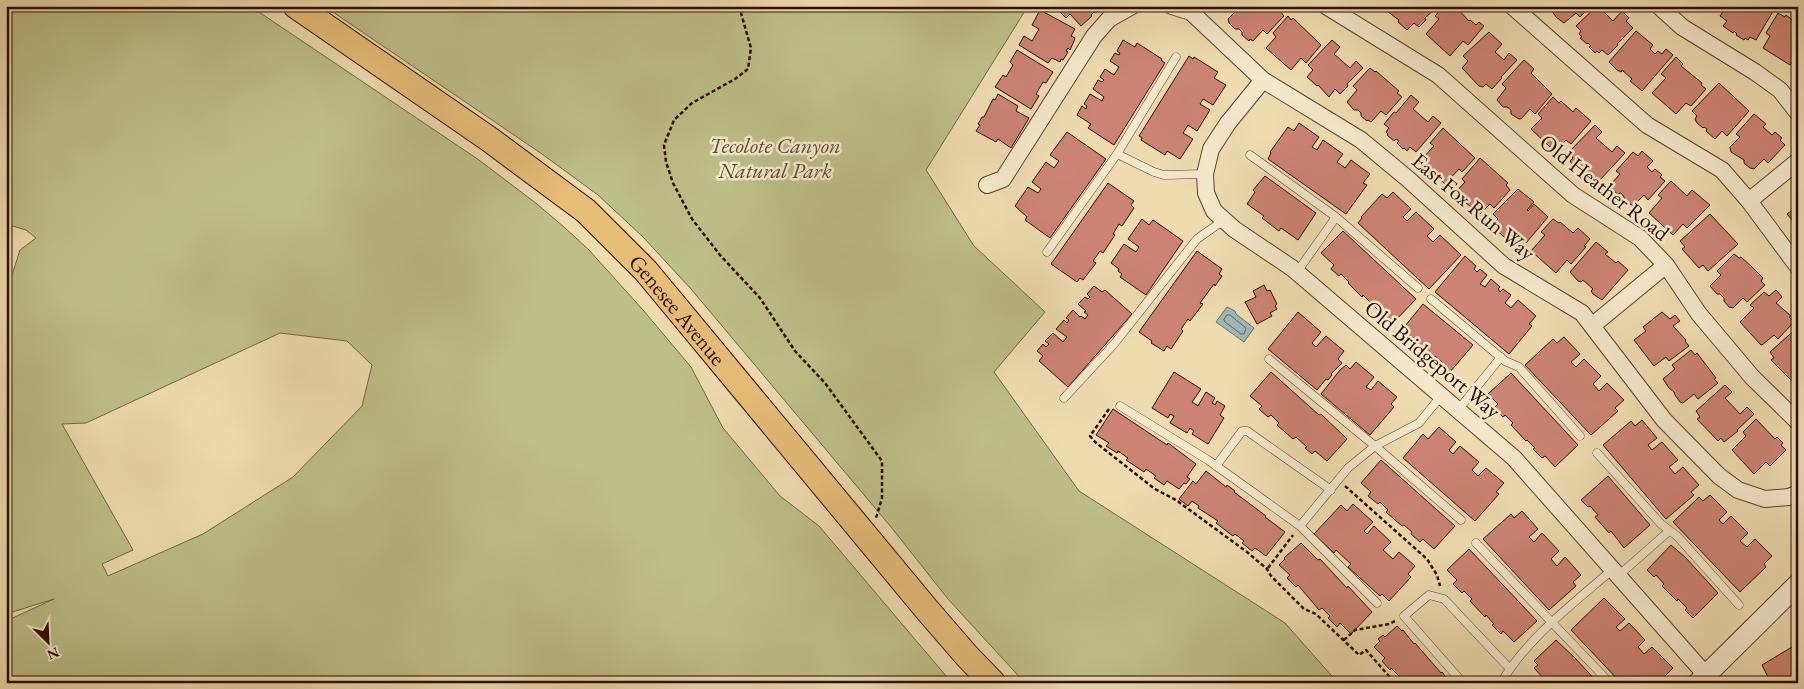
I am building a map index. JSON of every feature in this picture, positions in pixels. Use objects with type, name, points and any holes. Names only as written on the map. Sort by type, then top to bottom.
[{"type":"main road","name":"Genesee Avenue","points":[[296,6],[489,139],[586,210],[646,271],[866,537],[947,633],[993,683]]},
{"type":"street","points":[[987,185],[1004,179],[1094,36],[1110,19],[1132,6]]},
{"type":"street","name":"East Fox Run Way","points":[[1172,6],[1193,9],[1263,80],[1361,140],[1408,179],[1504,266],[1582,313],[1664,420],[1719,476],[1738,490],[1765,499],[1789,497],[1798,493]]},
{"type":"street","name":"Old Heather Road","points":[[1326,6],[1438,75],[1573,195],[1640,238],[1666,265],[1705,321],[1752,377],[1798,422]]},
{"type":"street","points":[[1512,6],[1647,125],[1722,170],[1798,267]]},
{"type":"street","points":[[1659,6],[1682,27],[1755,72],[1780,90],[1798,113]]},
{"type":"street","name":"Old Bridgeport Way","points":[[1263,80],[1211,149],[1205,174],[1206,193],[1214,211],[1234,229],[1297,272],[1514,458],[1615,572],[1701,678]]},
{"type":"street","points":[[1748,201],[1798,161]]},
{"type":"street","points":[[1593,325],[1666,265]]},
{"type":"street","points":[[1701,678],[1798,584]]},
{"type":"lane","points":[[1047,252],[1117,154],[1176,57]]},
{"type":"lane","points":[[1117,154],[1164,175],[1205,174]]},
{"type":"lane","points":[[1250,155],[1336,217],[1418,288]]},
{"type":"lane","points":[[1297,272],[1336,217]]},
{"type":"lane","points":[[1064,398],[1114,344],[1197,239],[1224,220]]},
{"type":"lane","points":[[1431,300],[1505,361],[1519,367],[1580,436]]},
{"type":"lane","points":[[1457,410],[1500,357]]},
{"type":"lane","points":[[1269,359],[1461,520]]},
{"type":"lane","points":[[1300,526],[1348,468],[1375,446],[1419,423],[1441,396]]},
{"type":"lane","points":[[1120,406],[1216,466],[1300,526],[1377,603]]},
{"type":"lane","points":[[1216,466],[1242,431],[1248,431],[1331,490]]},
{"type":"lane","points":[[1597,454],[1661,524],[1677,536],[1739,605]]},
{"type":"lane","points":[[1502,683],[1510,668],[1552,622],[1670,531]]},
{"type":"lane","points":[[1476,542],[1610,683]]},
{"type":"lane","points":[[1462,683],[1404,616],[1429,595],[1444,599],[1510,668]]},
{"type":"path","points":[[739,6],[751,48],[748,69],[735,79],[692,103],[674,120],[664,145],[666,162],[673,183],[692,219],[720,255],[760,298],[796,351],[825,383],[882,461],[882,498],[872,530],[866,537]]},
{"type":"path","points":[[1120,406],[1110,408],[1090,436],[1094,442],[1155,489],[1176,500],[1268,569],[1271,576],[1304,609],[1316,614],[1359,655],[1366,650],[1395,683]]},
{"type":"path","points":[[1339,480],[1427,560],[1437,575],[1444,599]]},
{"type":"path","points":[[1268,569],[1300,526]]},
{"type":"path","points":[[1344,640],[1355,630],[1389,624],[1404,616]]},
{"type":"green space","points":[[6,6],[250,6],[479,160],[537,204],[589,250],[691,367],[723,428],[780,496],[819,526],[952,683],[6,683],[6,621],[54,599],[6,614],[6,294],[20,250],[36,238],[26,230],[6,224]],"holes":[[[280,333],[347,341],[372,365],[362,406],[293,477],[203,534],[108,576],[102,564],[133,550],[62,424],[86,423]]]},
{"type":"green space","name":"Tecolote Canyon Natural Park","points":[[324,6],[1028,6],[926,170],[974,246],[1045,312],[994,372],[1079,491],[1285,623],[1338,683],[1025,683],[948,599],[891,527],[691,289],[643,237],[598,195],[542,154]]},
{"type":"water","points":[[1227,307],[1235,311],[1236,314],[1254,328],[1244,342],[1216,322]]},
{"type":"building","points":[[1054,6],[1103,6],[1096,13],[1094,12],[1081,26],[1070,14],[1066,18]]},
{"type":"building","points":[[1235,6],[1276,6],[1284,16],[1267,34],[1263,30],[1253,41],[1250,39],[1249,41],[1242,35],[1239,29],[1235,29],[1229,23],[1228,19],[1238,9]]},
{"type":"building","points":[[1390,6],[1438,6],[1425,18],[1426,20],[1419,27],[1414,23],[1407,30],[1398,22],[1399,20],[1386,10]]},
{"type":"building","points":[[1444,6],[1453,8],[1455,6],[1469,21],[1476,25],[1479,22],[1484,26],[1468,45],[1463,41],[1450,56],[1426,34],[1439,19],[1435,16]]},
{"type":"building","points":[[1544,6],[1590,6],[1580,17],[1576,13],[1564,23]]},
{"type":"building","points":[[1597,6],[1610,6],[1604,12],[1613,21],[1622,11],[1629,18],[1626,21],[1633,28],[1608,55],[1602,50],[1599,53],[1597,51],[1595,53],[1588,43],[1580,38],[1582,37],[1579,34],[1581,31],[1576,26]]},
{"type":"building","points":[[1727,6],[1757,6],[1763,10],[1765,6],[1775,8],[1756,40],[1750,37],[1748,40],[1745,38],[1744,40],[1736,35],[1734,31],[1733,33],[1723,26],[1727,21],[1720,16]]},
{"type":"building","points":[[1040,10],[1075,29],[1071,36],[1075,38],[1070,50],[1068,48],[1066,51],[1068,52],[1060,62],[1052,58],[1048,63],[1019,45],[1024,36],[1032,41],[1039,29],[1032,25]]},
{"type":"building","points":[[1778,13],[1785,17],[1786,15],[1798,24],[1798,53],[1790,65],[1763,48],[1770,36],[1766,33]]},
{"type":"building","points":[[1288,16],[1291,20],[1293,18],[1321,45],[1306,63],[1301,58],[1291,70],[1266,48],[1276,37],[1273,33]]},
{"type":"building","points":[[1636,31],[1653,45],[1650,49],[1655,54],[1658,51],[1662,54],[1666,49],[1673,55],[1642,91],[1630,81],[1632,79],[1622,70],[1621,72],[1617,70],[1609,62]]},
{"type":"building","points":[[1489,32],[1502,44],[1495,52],[1504,60],[1509,53],[1517,60],[1492,89],[1486,84],[1483,87],[1479,86],[1462,68],[1468,61],[1463,56]]},
{"type":"building","points":[[1123,40],[1135,47],[1137,43],[1162,59],[1165,63],[1114,145],[1088,128],[1091,124],[1077,115],[1082,106],[1086,109],[1087,106],[1084,104],[1090,94],[1102,101],[1104,97],[1093,89],[1098,80],[1102,82],[1104,80],[1100,77],[1105,69],[1114,75],[1119,67],[1110,61],[1115,53],[1119,55],[1120,53],[1117,51]]},
{"type":"building","points":[[1332,40],[1340,47],[1334,54],[1350,68],[1356,61],[1363,68],[1340,94],[1335,89],[1329,97],[1307,77],[1313,70],[1308,65]]},
{"type":"building","points":[[1017,50],[1053,72],[1046,83],[1043,82],[1036,94],[1039,96],[1031,109],[995,87],[1003,75],[1006,77],[1013,65],[1010,62]]},
{"type":"building","points":[[1189,56],[1193,59],[1194,57],[1218,72],[1214,78],[1226,85],[1213,105],[1203,99],[1200,104],[1210,110],[1197,131],[1188,125],[1183,133],[1193,139],[1180,159],[1167,151],[1165,155],[1141,140],[1142,138],[1139,136]]},
{"type":"building","points":[[1676,57],[1683,64],[1681,66],[1702,83],[1701,85],[1706,89],[1691,106],[1686,103],[1676,114],[1652,93],[1666,78],[1661,74]]},
{"type":"building","points":[[1524,60],[1534,69],[1531,73],[1552,94],[1535,114],[1530,109],[1519,119],[1511,114],[1511,110],[1503,107],[1497,100],[1506,88],[1502,84]]},
{"type":"building","points":[[1370,68],[1399,91],[1397,93],[1402,97],[1386,115],[1381,111],[1371,122],[1361,116],[1358,110],[1354,110],[1347,102],[1357,90],[1353,86]]},
{"type":"building","points":[[1719,83],[1749,111],[1727,136],[1722,131],[1715,139],[1706,131],[1707,129],[1697,123],[1695,119],[1697,116],[1692,111]]},
{"type":"building","points":[[998,94],[1018,106],[1016,111],[1029,118],[1011,148],[998,139],[996,142],[976,131],[982,117],[984,117],[993,99],[995,100]]},
{"type":"building","points":[[1411,95],[1419,102],[1413,109],[1428,122],[1433,116],[1441,123],[1416,152],[1410,147],[1407,151],[1403,149],[1397,143],[1399,141],[1396,139],[1394,141],[1387,135],[1386,132],[1389,128],[1384,124]]},
{"type":"building","points":[[1553,97],[1559,103],[1561,101],[1573,112],[1576,108],[1591,121],[1571,144],[1566,140],[1556,151],[1531,129],[1542,118],[1538,114]]},
{"type":"building","points":[[1754,114],[1766,124],[1763,127],[1772,135],[1775,132],[1782,138],[1780,140],[1785,145],[1768,163],[1764,159],[1754,169],[1750,168],[1744,163],[1744,160],[1731,152],[1730,147],[1740,137],[1736,134]]},
{"type":"building","points":[[1299,123],[1319,137],[1312,147],[1317,150],[1323,140],[1343,154],[1337,162],[1345,168],[1351,160],[1370,174],[1363,183],[1367,185],[1346,214],[1268,159],[1270,152],[1288,127],[1294,131]]},
{"type":"building","points":[[1595,125],[1602,132],[1596,138],[1612,152],[1617,146],[1625,153],[1599,181],[1595,177],[1591,180],[1588,179],[1581,172],[1583,171],[1572,164],[1570,161],[1573,158],[1568,153]]},
{"type":"building","points":[[1443,128],[1475,158],[1462,172],[1459,169],[1445,184],[1420,161],[1434,146],[1430,143]]},
{"type":"building","points":[[1067,132],[1106,159],[1050,238],[1025,220],[1027,217],[1015,206],[1028,187],[1038,193],[1041,189],[1032,182],[1046,162],[1054,168],[1059,161],[1050,155]]},
{"type":"building","points":[[1642,151],[1653,161],[1647,167],[1652,172],[1655,169],[1662,175],[1660,177],[1665,181],[1648,200],[1644,195],[1633,206],[1625,200],[1621,193],[1617,194],[1611,184],[1620,174],[1616,171],[1633,152],[1638,156]]},
{"type":"building","points":[[1480,158],[1508,183],[1506,185],[1510,190],[1494,208],[1490,204],[1479,215],[1465,202],[1463,203],[1455,193],[1465,182],[1462,179]]},
{"type":"building","points":[[1265,176],[1316,213],[1298,240],[1281,228],[1279,231],[1262,218],[1264,216],[1247,204],[1255,192],[1253,190]]},
{"type":"building","points":[[1671,181],[1687,196],[1692,190],[1710,205],[1687,228],[1683,224],[1673,235],[1649,213],[1662,198],[1658,195]]},
{"type":"building","points":[[1108,183],[1134,201],[1131,205],[1134,208],[1122,226],[1119,224],[1113,234],[1115,235],[1103,253],[1100,251],[1093,261],[1096,263],[1083,280],[1080,278],[1077,282],[1051,264]]},
{"type":"building","points":[[1518,189],[1534,202],[1528,211],[1534,204],[1548,217],[1526,243],[1520,247],[1516,243],[1514,246],[1492,226],[1498,219],[1493,214]]},
{"type":"building","points":[[1393,192],[1411,209],[1403,217],[1407,221],[1416,212],[1434,229],[1427,236],[1433,242],[1440,235],[1461,255],[1429,289],[1358,223],[1361,217],[1382,194],[1387,198]]},
{"type":"building","points":[[1798,206],[1798,227],[1787,214]]},
{"type":"building","points":[[1710,214],[1738,244],[1708,271],[1703,265],[1699,268],[1682,249],[1685,247],[1680,241]]},
{"type":"building","points":[[1142,219],[1149,225],[1153,220],[1183,241],[1146,295],[1120,277],[1122,274],[1118,271],[1119,269],[1111,263],[1124,244],[1136,252],[1139,247],[1128,239]]},
{"type":"building","points":[[1553,219],[1560,222],[1573,233],[1578,228],[1590,239],[1584,246],[1586,247],[1571,264],[1567,260],[1556,273],[1531,251],[1545,235],[1541,232]]},
{"type":"building","points":[[1343,231],[1416,299],[1392,324],[1363,295],[1362,297],[1341,274],[1339,276],[1331,269],[1334,265],[1321,253]]},
{"type":"building","points":[[1596,242],[1608,252],[1605,254],[1616,263],[1618,261],[1628,270],[1602,300],[1593,294],[1591,291],[1593,289],[1583,280],[1581,282],[1578,281],[1570,272]]},
{"type":"building","points":[[1197,251],[1222,269],[1219,274],[1222,276],[1200,303],[1203,304],[1190,321],[1188,319],[1181,329],[1183,331],[1171,349],[1167,346],[1164,351],[1139,332]]},
{"type":"building","points":[[1734,254],[1739,258],[1741,257],[1763,278],[1761,281],[1765,285],[1747,302],[1743,298],[1733,308],[1729,307],[1724,298],[1717,294],[1710,286],[1721,275],[1717,271]]},
{"type":"building","points":[[1465,256],[1476,266],[1474,269],[1477,272],[1480,269],[1487,275],[1480,284],[1485,287],[1491,279],[1500,287],[1498,289],[1500,292],[1503,289],[1511,295],[1505,303],[1511,308],[1518,300],[1536,316],[1529,324],[1532,326],[1509,354],[1435,292]]},
{"type":"building","points":[[1264,285],[1267,291],[1270,290],[1277,304],[1275,306],[1277,309],[1270,313],[1272,316],[1257,324],[1245,302],[1256,297],[1253,291]]},
{"type":"building","points":[[1094,286],[1102,292],[1105,290],[1132,314],[1068,387],[1039,361],[1043,356],[1037,351],[1043,344],[1046,347],[1049,344],[1045,341],[1053,333],[1063,342],[1067,337],[1056,329],[1064,320],[1067,323],[1069,320],[1066,318],[1073,310],[1085,319],[1088,315],[1078,304],[1085,297],[1088,299],[1090,297],[1087,294]]},
{"type":"building","points":[[1776,290],[1782,297],[1776,303],[1791,316],[1789,317],[1794,322],[1778,339],[1774,335],[1761,345],[1740,322],[1754,308],[1750,305],[1764,292],[1769,296]]},
{"type":"building","points":[[1423,304],[1473,345],[1450,372],[1442,366],[1444,364],[1435,356],[1433,359],[1416,344],[1418,342],[1410,335],[1408,337],[1401,331]]},
{"type":"building","points":[[1298,312],[1321,332],[1312,343],[1316,347],[1326,336],[1344,351],[1338,359],[1342,363],[1317,390],[1268,349]]},
{"type":"building","points":[[1662,312],[1670,319],[1675,315],[1680,321],[1673,326],[1689,346],[1669,361],[1666,357],[1654,366],[1634,340],[1646,331],[1643,327]]},
{"type":"building","points":[[1798,327],[1798,381],[1795,379],[1792,381],[1771,360],[1774,358],[1770,352]]},
{"type":"building","points":[[1564,337],[1580,354],[1571,362],[1576,367],[1584,359],[1601,376],[1593,384],[1599,391],[1607,383],[1624,400],[1615,408],[1618,411],[1591,435],[1525,365],[1553,339],[1557,343]]},
{"type":"building","points":[[1691,350],[1695,355],[1697,353],[1718,383],[1698,399],[1694,394],[1683,403],[1680,402],[1663,379],[1675,369],[1672,365]]},
{"type":"building","points":[[1356,362],[1374,377],[1366,387],[1371,390],[1378,381],[1397,397],[1391,404],[1394,407],[1370,435],[1321,394],[1340,370],[1346,365],[1350,369]]},
{"type":"building","points":[[1174,372],[1201,389],[1192,402],[1198,406],[1206,392],[1215,398],[1212,403],[1215,405],[1217,401],[1225,406],[1220,415],[1224,418],[1208,444],[1192,434],[1194,431],[1190,428],[1187,433],[1170,423],[1174,416],[1170,414],[1168,418],[1152,408]]},
{"type":"building","points":[[1271,372],[1319,415],[1321,414],[1347,439],[1327,461],[1315,451],[1312,454],[1296,437],[1293,439],[1277,425],[1279,423],[1271,415],[1268,417],[1259,409],[1262,406],[1250,396]]},
{"type":"building","points":[[1511,373],[1578,445],[1555,467],[1545,456],[1542,458],[1533,449],[1535,448],[1511,425],[1513,423],[1505,415],[1503,417],[1494,408],[1498,404],[1488,394]]},
{"type":"building","points":[[1725,385],[1732,392],[1725,398],[1740,414],[1747,407],[1754,414],[1738,431],[1724,442],[1721,438],[1718,441],[1697,419],[1700,417],[1696,411]]},
{"type":"building","points":[[1113,409],[1167,445],[1168,443],[1196,464],[1187,477],[1190,479],[1186,484],[1184,483],[1179,489],[1167,481],[1164,485],[1146,469],[1144,472],[1126,460],[1128,458],[1118,451],[1117,453],[1106,446],[1109,443],[1096,435]]},
{"type":"building","points":[[1756,419],[1775,439],[1777,437],[1783,443],[1781,445],[1786,450],[1770,466],[1766,462],[1754,474],[1732,450],[1746,436],[1743,432]]},
{"type":"building","points":[[1642,420],[1657,438],[1648,445],[1652,450],[1662,442],[1678,460],[1669,467],[1675,474],[1683,467],[1699,485],[1691,492],[1694,495],[1666,519],[1603,445],[1631,421],[1635,426]]},
{"type":"building","points":[[1439,427],[1456,442],[1449,450],[1453,454],[1460,446],[1479,462],[1472,470],[1478,476],[1486,468],[1504,483],[1496,492],[1499,494],[1475,521],[1403,458],[1423,434],[1428,439]]},
{"type":"building","points":[[1381,460],[1455,526],[1434,549],[1423,539],[1420,542],[1411,534],[1412,532],[1386,512],[1388,510],[1380,502],[1378,504],[1368,496],[1371,492],[1361,483]]},
{"type":"building","points":[[1206,471],[1226,487],[1227,485],[1235,491],[1285,532],[1266,556],[1255,548],[1252,551],[1242,543],[1244,541],[1235,534],[1233,536],[1216,523],[1218,521],[1198,508],[1199,506],[1192,501],[1188,506],[1179,499],[1193,481],[1196,484]]},
{"type":"building","points":[[1608,476],[1650,525],[1624,548],[1611,531],[1609,533],[1595,517],[1598,515],[1590,506],[1588,507],[1581,500]]},
{"type":"building","points":[[1710,495],[1727,512],[1719,520],[1723,524],[1731,516],[1748,533],[1740,541],[1747,547],[1755,539],[1772,556],[1764,564],[1766,567],[1740,592],[1673,522],[1699,497],[1703,501]]},
{"type":"building","points":[[1353,504],[1373,522],[1364,531],[1367,534],[1374,526],[1391,542],[1383,550],[1393,559],[1399,552],[1415,566],[1408,574],[1411,577],[1389,601],[1382,594],[1380,596],[1348,567],[1351,564],[1336,550],[1334,553],[1314,534],[1341,505],[1347,511]]},
{"type":"building","points":[[1522,511],[1538,529],[1529,537],[1534,542],[1542,533],[1559,551],[1551,559],[1557,566],[1565,557],[1581,575],[1573,582],[1576,586],[1549,610],[1483,539],[1511,514],[1514,518]]},
{"type":"building","points":[[1301,543],[1318,560],[1320,559],[1347,588],[1348,586],[1372,612],[1351,634],[1340,623],[1337,627],[1322,608],[1319,610],[1298,585],[1296,587],[1287,578],[1290,575],[1279,565]]},
{"type":"building","points":[[1671,545],[1686,558],[1718,593],[1693,618],[1685,610],[1687,608],[1662,586],[1664,584],[1656,575],[1654,577],[1647,570]]},
{"type":"building","points":[[1469,549],[1537,621],[1514,642],[1503,631],[1501,634],[1486,615],[1485,617],[1470,601],[1472,599],[1453,584],[1457,580],[1447,570]]},
{"type":"building","points":[[1604,598],[1625,619],[1616,627],[1620,631],[1629,623],[1645,640],[1638,647],[1644,654],[1652,647],[1673,668],[1658,683],[1621,683],[1571,630]]},
{"type":"building","points":[[1397,626],[1403,630],[1450,683],[1402,683],[1398,678],[1400,677],[1382,661],[1385,658],[1374,647],[1380,641],[1378,639],[1383,635],[1385,637]]},
{"type":"building","points":[[1556,640],[1598,683],[1548,683],[1534,668],[1538,665],[1534,661]]},
{"type":"building","points":[[1797,644],[1798,675],[1786,683],[1771,683],[1762,665]]}]
